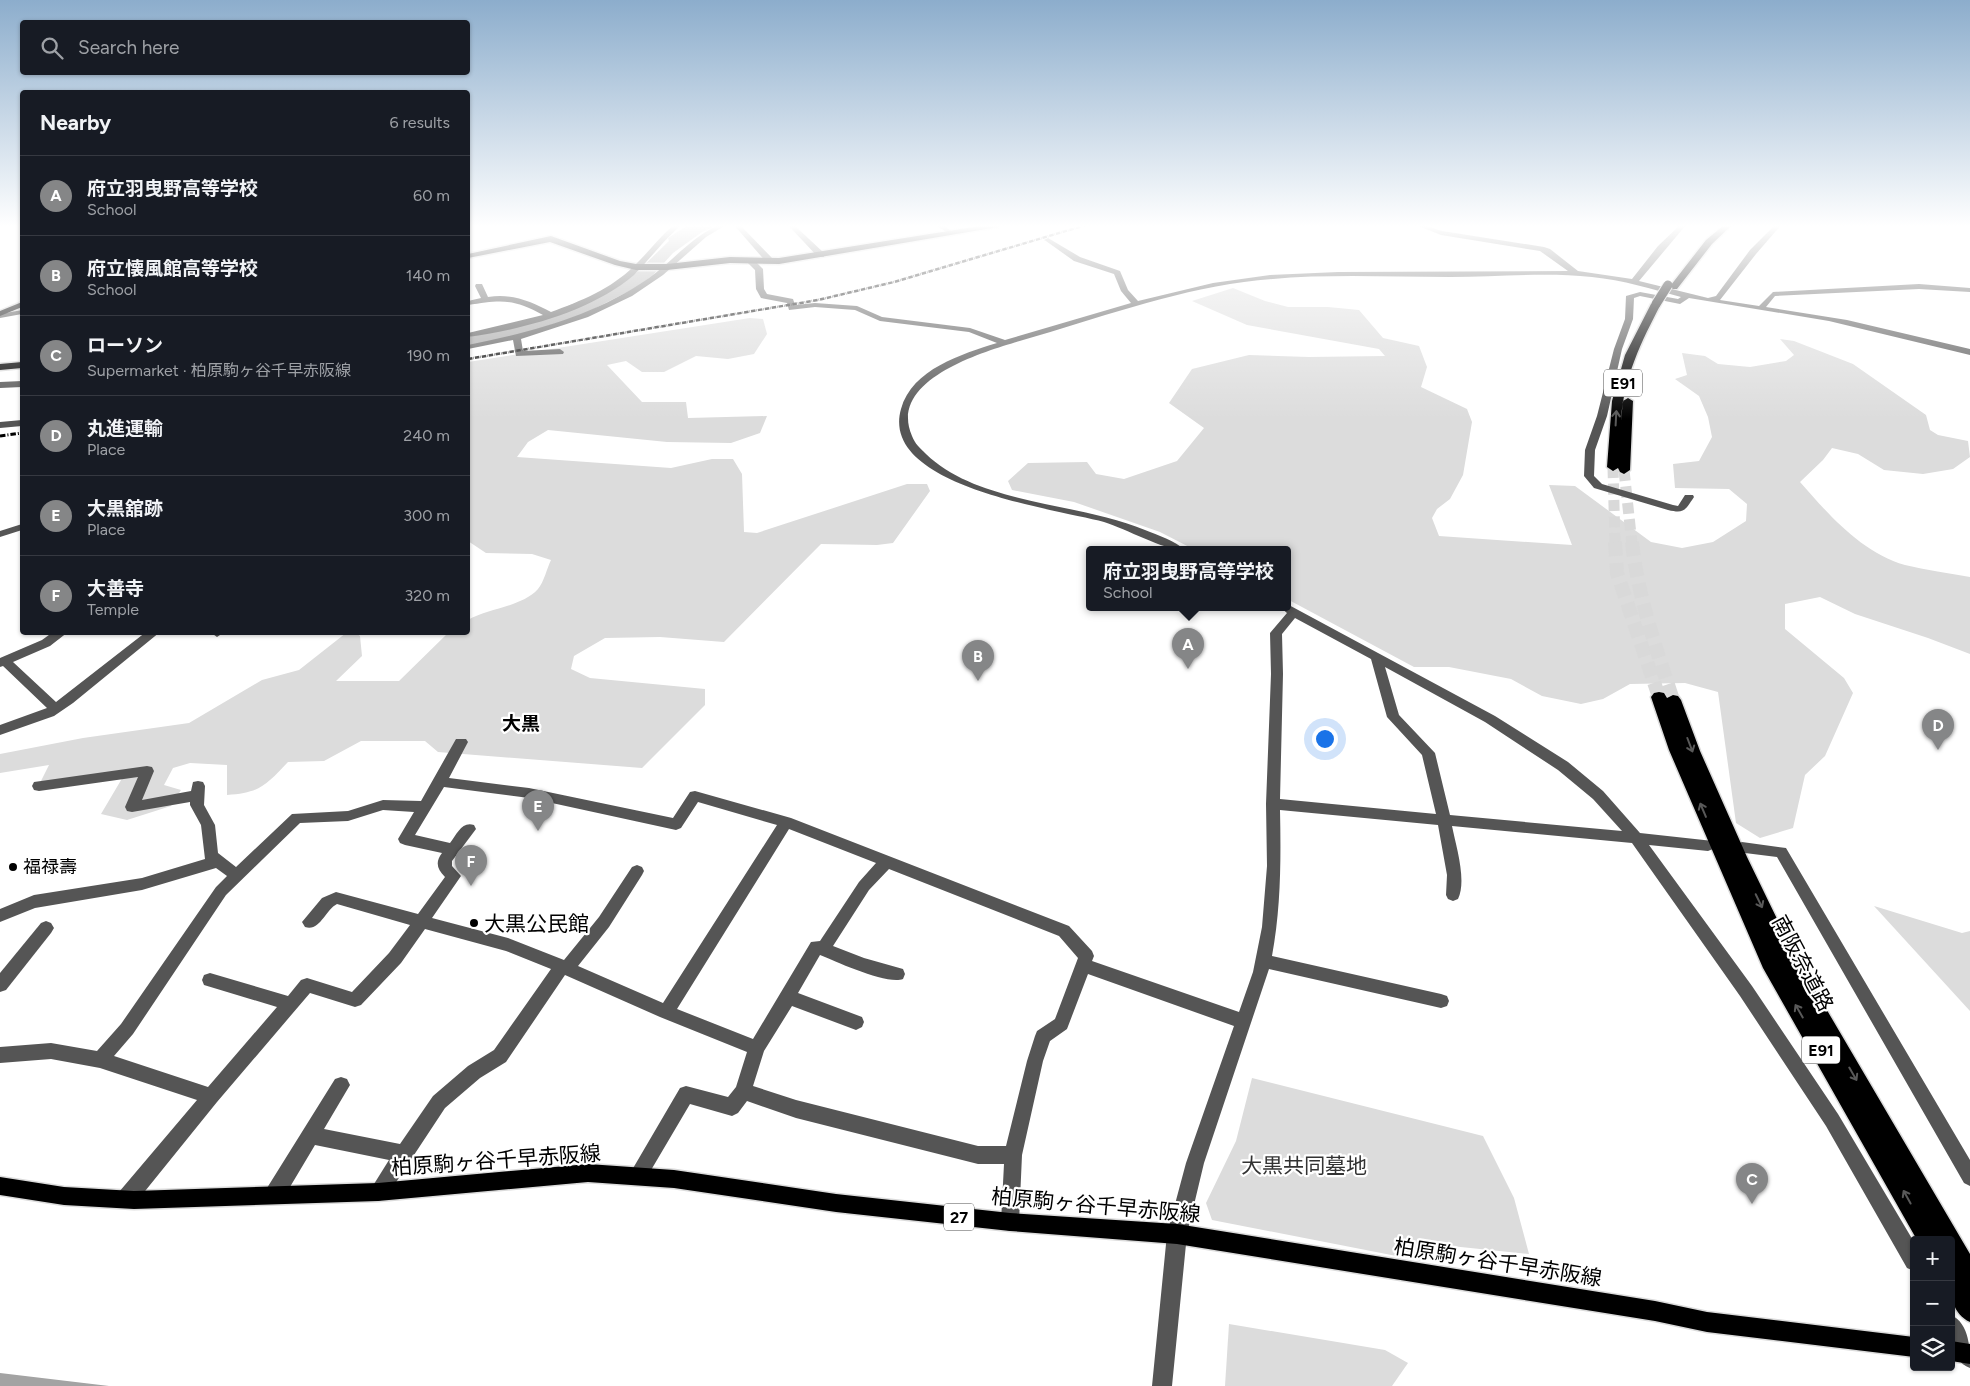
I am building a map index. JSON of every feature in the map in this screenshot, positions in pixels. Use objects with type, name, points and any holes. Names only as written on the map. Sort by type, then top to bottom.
[{"type":"highway","name":"E91","points":[[1619,468],[1628,401],[1639,357],[1659,305],[1669,290]]},
{"type":"highway","points":[[0,367],[20,366]]},
{"type":"highway","name":"南阪奈道路","points":[[1666,698],[1692,751],[1770,962],[1928,1236]]},
{"type":"highway","name":"南阪奈道路","points":[[1728,851],[1787,960],[1946,1236]]},
{"type":"highway","points":[[1955,1251],[1970,1277]]},
{"type":"highway","points":[[1953,1281],[1970,1310]]},
{"type":"main road","points":[[0,315],[20,305]]},
{"type":"main road","name":"柏原駒ヶ谷千早赤阪線","points":[[0,1186],[64,1196],[126,1199],[378,1192],[588,1173],[674,1179],[836,1203],[1010,1222],[1177,1234],[1646,1309],[1707,1322],[1910,1347]]},
{"type":"street","points":[[481,290],[486,299]]},
{"type":"street","points":[[470,335],[500,329],[550,315],[584,302],[607,290]]},
{"type":"street","points":[[470,347],[553,329],[612,304],[636,290]]},
{"type":"street","points":[[760,290],[764,296],[790,301],[792,308],[818,305],[857,308],[880,319],[970,330],[1006,343]]},
{"type":"street","points":[[1124,290],[1128,297],[1137,304]]},
{"type":"street","points":[[1173,546],[1160,539],[1110,520],[1000,495],[964,483],[946,474],[916,452],[908,441],[902,420],[907,400],[924,381],[933,373],[958,361],[1006,343],[1137,304],[1197,290]]},
{"type":"street","points":[[1666,290],[1709,300],[1844,322],[1970,352]]},
{"type":"street","points":[[1709,300],[1719,298],[1725,290]]},
{"type":"street","points":[[1762,308],[1773,294],[1846,290]]},
{"type":"street","points":[[1688,295],[1680,302],[1640,294],[1630,296],[1630,319],[1618,349],[1602,416],[1590,450],[1589,476],[1598,486],[1672,508],[1682,509],[1689,497]]},
{"type":"street","points":[[470,303],[486,299],[512,298],[526,301],[550,315]]},
{"type":"street","points":[[0,315],[20,312]]},
{"type":"street","points":[[517,338],[519,354],[560,352]]},
{"type":"street","points":[[0,386],[20,384]]},
{"type":"street","points":[[0,425],[20,423]]},
{"type":"street","points":[[0,534],[20,528]]},
{"type":"street","points":[[1291,610],[1490,719],[1563,766],[1598,795],[1636,838],[1746,991],[1832,1120],[1910,1254]]},
{"type":"street","points":[[1162,1386],[1177,1234],[1195,1163],[1245,1022],[1263,961],[1270,927],[1274,866],[1273,804],[1276,633],[1290,611]]},
{"type":"street","points":[[55,709],[2,662],[46,643],[58,635]]},
{"type":"street","points":[[0,730],[49,713],[77,694],[151,635]]},
{"type":"street","points":[[1376,657],[1393,717],[1428,753],[1444,820],[1454,875],[1453,895]]},
{"type":"street","points":[[453,849],[405,839],[440,782],[460,742]]},
{"type":"street","points":[[39,786],[147,771],[132,807],[198,790],[197,804],[208,824],[211,856],[215,862],[237,876]]},
{"type":"street","points":[[440,782],[479,785],[516,791],[676,824],[696,796],[786,822],[1064,931],[1086,956],[1061,1024],[1043,1036],[1024,1103],[1013,1155],[1010,1222]]},
{"type":"street","points":[[1273,804],[1636,838],[1728,851],[1781,852],[1970,1177]]},
{"type":"street","points":[[100,1060],[127,1029],[221,891],[296,818],[348,816],[382,805],[424,807]]},
{"type":"street","points":[[666,1012],[786,822]]},
{"type":"street","points":[[126,1199],[210,1096],[307,985],[355,1000],[395,958],[454,876],[445,868],[445,860],[469,829]]},
{"type":"street","points":[[0,916],[10,910],[53,896],[141,884],[215,862]]},
{"type":"street","points":[[823,949],[864,886],[886,862]]},
{"type":"street","points":[[378,1192],[439,1102],[474,1072],[500,1056],[564,967],[604,922],[637,871]]},
{"type":"street","points":[[310,922],[327,902],[336,898],[422,920],[508,945],[564,967],[666,1012],[757,1048]]},
{"type":"street","points":[[0,985],[46,928]]},
{"type":"street","points":[[638,1176],[686,1094],[732,1107],[743,1091],[757,1048],[817,947],[863,965],[896,974]]},
{"type":"street","points":[[1263,961],[1441,1001]]},
{"type":"street","points":[[1083,966],[1245,1022]]},
{"type":"street","points":[[210,980],[291,1004]]},
{"type":"street","points":[[788,997],[856,1022]]},
{"type":"street","points":[[0,1056],[51,1051],[100,1060],[210,1096]]},
{"type":"street","points":[[274,1195],[341,1084]]},
{"type":"street","points":[[743,1091],[796,1109],[978,1155],[1013,1155]]},
{"type":"street","points":[[311,1135],[404,1154]]},
{"type":"street","points":[[1951,1326],[1965,1354]]},
{"type":"green space","points":[[1228,290],[1237,290],[1265,301],[1288,307],[1328,307],[1359,310],[1383,338],[1419,346],[1427,367],[1421,387],[1467,409],[1472,422],[1463,475],[1450,499],[1437,509],[1432,518],[1439,536],[1572,545],[1549,485],[1575,486],[1651,542],[1682,548],[1713,542],[1746,521],[1747,504],[1729,489],[1675,488],[1673,464],[1699,461],[1712,437],[1708,417],[1699,396],[1675,379],[1687,375],[1682,353],[1705,356],[1718,364],[1750,367],[1786,361],[1794,355],[1780,339],[1794,341],[1853,364],[1926,415],[1930,430],[1938,435],[1968,441],[1970,457],[1953,469],[1923,474],[1884,470],[1858,454],[1832,448],[1823,460],[1800,482],[1834,519],[1860,542],[1874,551],[1905,565],[1970,577],[1970,654],[1855,614],[1820,597],[1785,604],[1785,629],[1844,678],[1853,693],[1825,756],[1805,775],[1793,828],[1760,838],[1736,823],[1718,692],[1685,683],[1630,684],[1603,699],[1581,704],[1542,696],[1511,679],[1449,667],[1414,667],[1291,601],[1291,546],[1187,546],[1160,532],[1074,502],[1012,490],[1008,481],[1028,463],[1087,462],[1096,474],[1124,479],[1177,461],[1204,428],[1169,403],[1192,369],[1249,355],[1309,357],[1385,356],[1379,349],[1247,325],[1192,301]]},
{"type":"green space","points":[[750,318],[763,319],[767,334],[754,354],[728,359],[696,356],[664,372],[642,372],[626,361],[607,365],[642,402],[686,402],[688,418],[767,416],[760,433],[731,443],[667,442],[548,430],[528,442],[517,457],[671,468],[712,459],[733,459],[742,474],[744,532],[757,533],[907,484],[927,484],[930,491],[893,543],[877,545],[821,544],[724,642],[660,637],[605,638],[574,656],[571,669],[590,678],[705,689],[705,705],[642,768],[438,752],[425,741],[361,741],[324,761],[288,762],[274,777],[262,786],[255,790],[238,794],[227,795],[227,765],[190,763],[173,768],[164,785],[181,790],[171,806],[127,820],[101,814],[127,770],[40,783],[49,765],[0,773],[0,754],[83,738],[189,723],[262,680],[299,670],[343,635],[360,636],[362,656],[336,681],[399,681],[446,635],[470,635],[470,619],[514,604],[538,589],[551,560],[532,554],[486,553],[470,542],[470,362]]},
{"type":"green space","points":[[1874,906],[1962,933],[1970,931],[1970,1011]]},
{"type":"green space","name":"大黒共同墓地","points":[[1252,1078],[1483,1136],[1514,1198],[1529,1254],[1422,1243],[1422,1261],[1212,1220],[1206,1203],[1236,1141]]},
{"type":"green space","points":[[1229,1324],[1385,1350],[1408,1363],[1392,1386],[1225,1386]]},
{"type":"shaded area","points":[[609,290],[632,290],[580,316],[519,335],[470,346],[470,337],[523,324]]},
{"type":"shaded area","points":[[0,1373],[109,1386],[0,1386]]},
{"type":"tunnel","points":[[1613,467],[1615,544]]},
{"type":"tunnel","points":[[1624,470],[1632,544]]},
{"type":"tunnel","points":[[1615,542],[1617,573],[1659,697]]},
{"type":"tunnel","points":[[1632,542],[1643,602],[1673,700]]},
{"type":"railway","points":[[470,359],[818,300],[862,290]]},
{"type":"railway","points":[[0,436],[20,433]]},
{"type":"place","name":"府立羽曳野高等学校","points":[[1188,669]]},
{"type":"place","name":"府立懐風館高等学校","points":[[978,681]]},
{"type":"place","name":"丸進運輸","points":[[1938,750]]},
{"type":"place","name":"大黒舘跡","points":[[538,831]]},
{"type":"place","name":"福禄壽","points":[[13,867]]},
{"type":"place","name":"大善寺","points":[[471,886]]},
{"type":"place","name":"大黒公民館","points":[[474,923]]},
{"type":"place","name":"ローソン","points":[[1752,1204]]},
{"type":"district","name":"大黒","points":[[521,723]]}]
